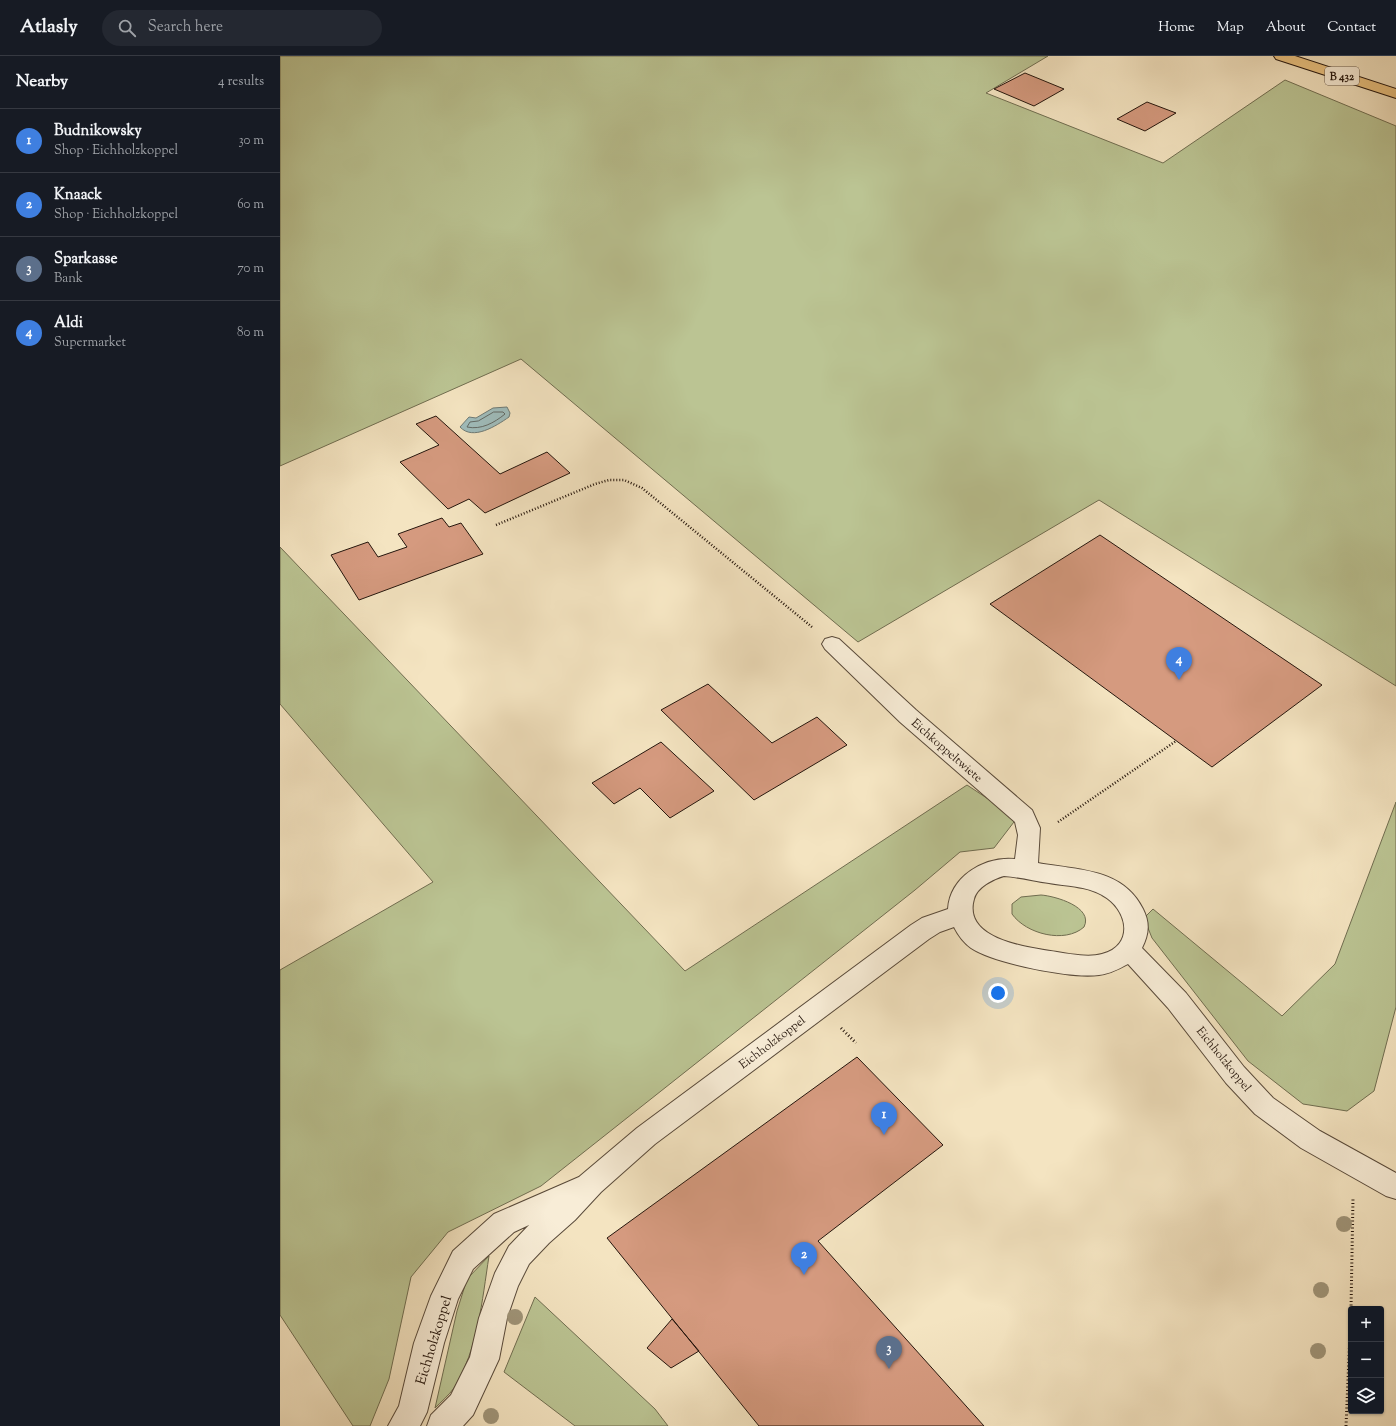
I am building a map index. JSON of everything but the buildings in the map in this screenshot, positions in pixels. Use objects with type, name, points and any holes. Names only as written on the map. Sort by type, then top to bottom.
[{"type":"main road","name":"B 432","points":[[1281,56],[1396,94]]},
{"type":"street","name":"Eichkoppeltwiete","points":[[832,644],[908,716],[1024,816],[1028,822],[1030,832]]},
{"type":"street","points":[[1025,870],[1030,832]]},
{"type":"street","points":[[1004,867],[1025,870],[1091,881],[1113,889],[1121,895],[1128,903],[1136,920],[1137,929],[1135,937],[1128,949],[1115,960],[1096,965],[1078,965],[1000,950],[980,941],[968,928],[961,914],[961,900],[964,892],[978,876],[996,868],[1004,867]]},
{"type":"street","name":"Eichholzkoppel","points":[[442,1426],[462,1405],[484,1359],[496,1310],[506,1282],[519,1255],[539,1234],[565,1211],[591,1183],[646,1136],[920,932],[930,925],[961,914]]},
{"type":"street","name":"Eichholzkoppel","points":[[1128,949],[1163,985],[1191,1018],[1230,1071],[1265,1107],[1307,1137],[1396,1187]]},
{"type":"street","name":"Eichholzkoppel","points":[[403,1426],[412,1412],[429,1343],[444,1296],[463,1260],[504,1223],[591,1183]]},
{"type":"path","points":[[496,525],[595,484],[612,479],[625,478],[642,488],[832,644]]},
{"type":"path","points":[[1030,832],[1050,827],[1176,741]]},
{"type":"path","points":[[1351,1306],[1352,1162]]},
{"type":"path","points":[[1346,1426],[1350,1342]]},
{"type":"green space","points":[[280,56],[1048,56],[986,93],[1163,163],[1285,80],[1396,126],[1396,686],[1099,500],[858,642],[521,359],[280,466]]},
{"type":"green space","points":[[280,547],[685,971],[967,785],[1017,818],[994,848],[960,852],[915,890],[541,1186],[448,1232],[411,1277],[389,1379],[370,1426],[353,1426],[280,1315],[280,970],[433,882],[280,704]]},
{"type":"green space","points":[[1396,802],[1396,1007],[1374,1091],[1347,1111],[1303,1104],[1248,1061],[1152,938],[1144,918],[1153,909],[1282,1016],[1335,964]]},
{"type":"green space","points":[[1041,895],[1063,900],[1078,908],[1086,920],[1084,927],[1067,935],[1057,936],[1036,931],[1026,927],[1018,921],[1012,914],[1012,904],[1021,897]]},
{"type":"green space","points":[[489,1256],[478,1324],[469,1357],[454,1388],[435,1408],[457,1311],[467,1279]]},
{"type":"green space","points":[[535,1297],[655,1409],[668,1426],[575,1426],[504,1372]]},
{"type":"water","points":[[507,407],[510,413],[509,417],[484,431],[471,433],[460,427],[469,417],[476,418],[493,408]]},
{"type":"place","name":"Aldi","points":[[1179,680]]},
{"type":"place","name":"Budnikowsky","points":[[884,1135]]},
{"type":"place","name":"Knaack","points":[[804,1275]]},
{"type":"place","name":"Sparkasse","points":[[889,1369]]}]
